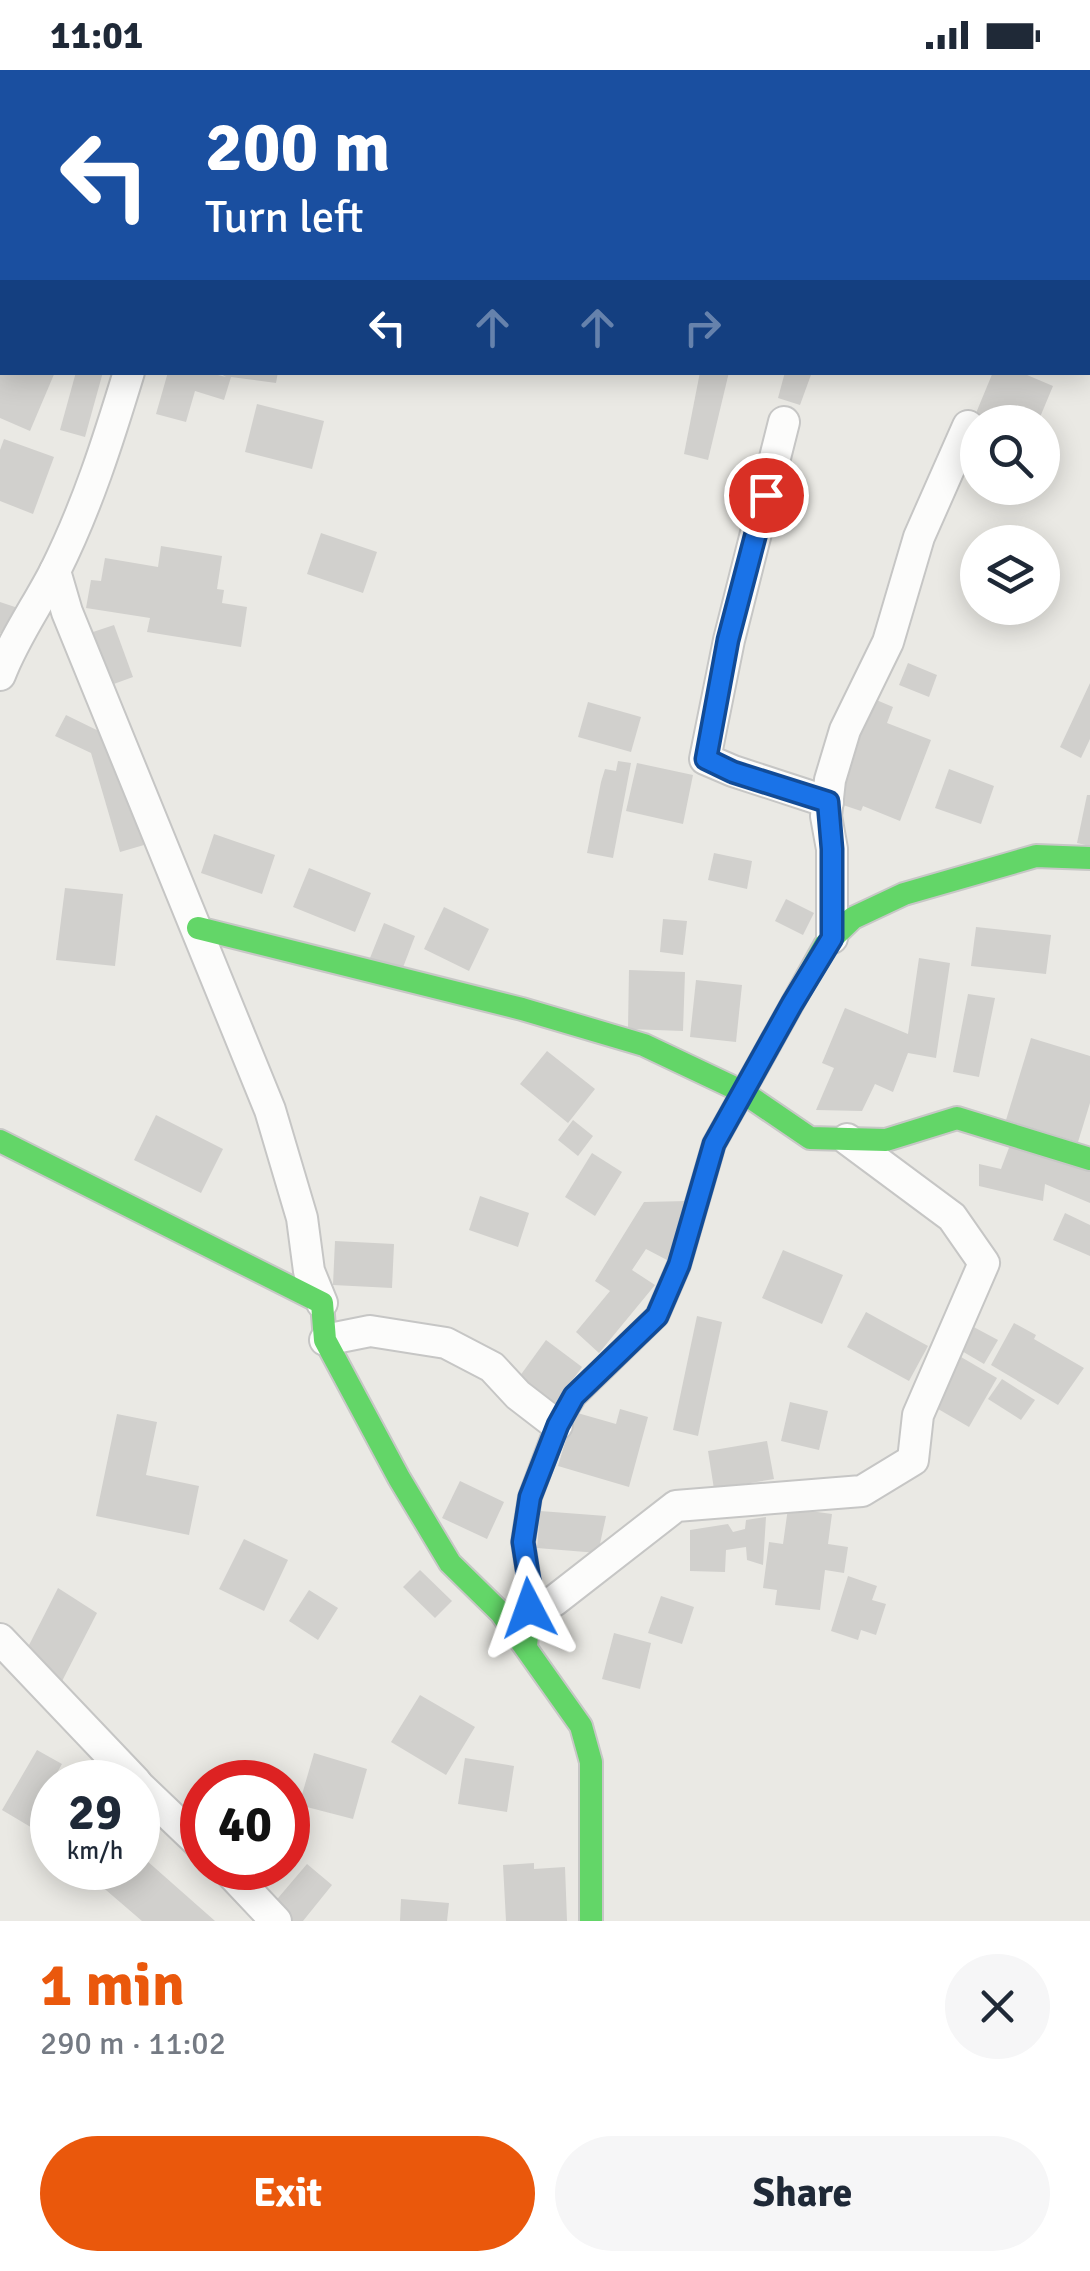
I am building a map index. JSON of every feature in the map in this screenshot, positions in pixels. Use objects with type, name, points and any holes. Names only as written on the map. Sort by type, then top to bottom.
[{"type":"street","points":[[0,675],[7,655],[55,571],[96,479],[128,375]]},
{"type":"street","points":[[784,422],[728,640],[706,759],[733,772],[828,802]]},
{"type":"street","points":[[832,938],[830,780],[846,730],[888,642],[919,537],[960,444]]},
{"type":"street","points":[[55,571],[67,612],[270,1110],[302,1218],[309,1271],[322,1303],[325,1340],[450,1563],[501,1613],[581,1726],[591,1762],[591,1921]]},
{"type":"street","points":[[526,1646],[531,1593],[523,1542],[530,1497],[558,1425],[574,1396],[657,1316],[679,1265],[714,1144],[832,938],[853,918],[904,894],[1036,856],[1090,858]]},
{"type":"street","points":[[198,928],[522,1009],[644,1045],[742,1092],[810,1138],[886,1140],[957,1118],[1090,1159]]},
{"type":"street","points":[[529,1608],[554,1601],[676,1506],[862,1491],[913,1460],[918,1415],[984,1263],[952,1217],[847,1139]]},
{"type":"street","points":[[0,1141],[322,1303]]},
{"type":"street","points":[[325,1340],[370,1330],[446,1342],[492,1367],[518,1395],[558,1425]]},
{"type":"street","points":[[0,1639],[114,1760]]},
{"type":"street","points":[[160,1806],[180,1825]]},
{"type":"street","points":[[247,1890],[276,1921]]},
{"type":"building","points":[[0,375],[54,375],[30,431],[0,418]]},
{"type":"building","points":[[75,375],[102,375],[85,437],[60,430]]},
{"type":"building","points":[[167,375],[277,375],[276,383],[231,377],[224,400],[195,391],[186,422],[156,414]]},
{"type":"building","points":[[699,375],[728,375],[708,460],[684,454]]},
{"type":"building","points":[[784,375],[811,375],[800,405],[778,398]]},
{"type":"building","points":[[992,375],[1027,375],[1053,386],[1045,405],[979,405]]},
{"type":"building","points":[[257,404],[324,421],[312,469],[245,452]]},
{"type":"building","points":[[4,439],[54,457],[33,514],[0,501],[0,450]]},
{"type":"building","points":[[321,533],[377,552],[363,593],[307,574]]},
{"type":"building","points":[[161,546],[222,556],[217,589],[224,590],[222,603],[247,607],[241,647],[147,632],[150,618],[86,608],[91,580],[101,581],[105,558],[158,567]]},
{"type":"building","points":[[0,602],[18,608],[8,636],[0,633]]},
{"type":"building","points":[[114,625],[133,677],[111,685],[93,632]]},
{"type":"building","points":[[908,663],[937,675],[929,697],[899,685]]},
{"type":"building","points":[[1090,683],[1090,739],[1081,758],[1060,747]]},
{"type":"building","points":[[874,699],[893,707],[887,723],[931,740],[900,821],[863,806],[861,811],[834,802]]},
{"type":"building","points":[[588,702],[641,717],[631,752],[578,737]]},
{"type":"building","points":[[66,715],[113,738],[144,845],[120,852],[91,753],[55,736]]},
{"type":"building","points":[[618,761],[631,763],[613,858],[587,853],[605,769],[616,771]]},
{"type":"building","points":[[637,763],[693,775],[683,824],[626,811]]},
{"type":"building","points":[[949,769],[994,786],[981,824],[935,808]]},
{"type":"building","points":[[1090,795],[1090,846],[1077,843]]},
{"type":"building","points":[[214,834],[275,855],[262,894],[201,873]]},
{"type":"building","points":[[714,853],[752,861],[747,889],[708,880]]},
{"type":"building","points":[[309,868],[371,893],[355,932],[293,907]]},
{"type":"building","points":[[65,888],[123,894],[115,966],[56,960]]},
{"type":"building","points":[[786,899],[814,913],[803,935],[775,921]]},
{"type":"building","points":[[444,907],[489,929],[469,971],[424,949]]},
{"type":"building","points":[[663,919],[687,921],[683,955],[660,952]]},
{"type":"building","points":[[384,923],[415,936],[402,970],[370,958]]},
{"type":"building","points":[[976,927],[1051,935],[1046,974],[971,966]]},
{"type":"building","points":[[919,958],[950,963],[936,1058],[908,1053],[893,1092],[875,1084],[862,1111],[816,1110],[834,1068],[822,1063],[845,1008],[908,1034]]},
{"type":"building","points":[[629,970],[685,972],[683,1031],[628,1029]]},
{"type":"building","points":[[696,980],[742,985],[736,1042],[690,1037]]},
{"type":"building","points":[[968,994],[995,998],[979,1077],[953,1072]]},
{"type":"building","points":[[1031,1038],[1090,1056],[1090,1103],[1078,1142],[1006,1120]]},
{"type":"building","points":[[547,1051],[595,1089],[568,1123],[520,1084]]},
{"type":"building","points":[[156,1115],[223,1149],[201,1193],[134,1160]]},
{"type":"building","points":[[573,1120],[593,1136],[578,1156],[558,1140]]},
{"type":"building","points":[[1010,1145],[1090,1172],[1090,1203],[1045,1184],[1043,1201],[979,1186],[979,1164],[1001,1169]]},
{"type":"building","points":[[592,1153],[622,1172],[595,1216],[565,1197]]},
{"type":"building","points":[[480,1196],[529,1213],[518,1247],[469,1230]]},
{"type":"building","points":[[687,1201],[667,1260],[646,1249],[632,1270],[655,1285],[599,1353],[576,1332],[610,1291],[595,1281],[644,1202]]},
{"type":"building","points":[[1065,1213],[1090,1225],[1090,1256],[1053,1240]]},
{"type":"building","points":[[335,1241],[394,1244],[392,1288],[333,1285]]},
{"type":"building","points":[[783,1250],[843,1275],[822,1324],[762,1298]]},
{"type":"building","points":[[866,1312],[928,1346],[909,1381],[847,1347]]},
{"type":"building","points":[[697,1316],[722,1322],[698,1436],[673,1430]]},
{"type":"building","points":[[1014,1323],[1084,1368],[1058,1405],[991,1365]]},
{"type":"building","points":[[968,1324],[998,1340],[984,1364],[955,1347]]},
{"type":"building","points":[[546,1340],[582,1367],[553,1407],[517,1380]]},
{"type":"building","points":[[961,1357],[997,1378],[969,1427],[933,1406]]},
{"type":"building","points":[[1002,1379],[1035,1400],[1021,1420],[988,1399]]},
{"type":"building","points":[[790,1402],[828,1411],[819,1450],[781,1441]]},
{"type":"building","points":[[620,1409],[648,1417],[629,1487],[558,1466],[574,1412],[616,1424]]},
{"type":"building","points":[[117,1414],[157,1422],[146,1475],[199,1486],[189,1535],[96,1516]]},
{"type":"building","points":[[767,1441],[774,1479],[714,1489],[708,1451]]},
{"type":"building","points":[[460,1481],[504,1502],[487,1539],[442,1518]]},
{"type":"building","points":[[788,1508],[832,1514],[828,1544],[848,1547],[844,1573],[825,1570],[820,1610],[775,1605],[777,1590],[763,1588],[769,1542],[783,1544]]},
{"type":"building","points":[[540,1511],[606,1516],[598,1553],[537,1548]]},
{"type":"building","points":[[766,1517],[763,1565],[747,1560],[746,1547],[726,1550],[725,1572],[690,1571],[690,1530],[728,1524],[733,1532],[745,1529],[746,1520]]},
{"type":"building","points":[[244,1539],[288,1560],[264,1611],[219,1589]]},
{"type":"building","points":[[420,1570],[452,1601],[435,1618],[403,1587]]},
{"type":"building","points":[[848,1576],[877,1586],[872,1600],[886,1604],[876,1635],[861,1630],[858,1640],[831,1631]]},
{"type":"building","points":[[58,1588],[97,1613],[59,1687],[25,1653]]},
{"type":"building","points":[[309,1590],[338,1608],[318,1640],[289,1621]]},
{"type":"building","points":[[661,1596],[694,1607],[682,1644],[648,1633]]},
{"type":"building","points":[[614,1633],[651,1643],[640,1689],[602,1679]]},
{"type":"building","points":[[420,1695],[475,1727],[446,1775],[391,1742]]},
{"type":"building","points":[[37,1750],[55,1760],[31,1760]]},
{"type":"building","points":[[314,1753],[367,1769],[353,1819],[310,1808]]},
{"type":"building","points":[[465,1758],[514,1766],[507,1812],[458,1804]]},
{"type":"building","points":[[30,1762],[30,1827],[2,1810]]},
{"type":"building","points":[[534,1863],[534,1869],[565,1867],[567,1921],[506,1921],[503,1865]]},
{"type":"building","points":[[310,1867],[332,1885],[303,1921],[293,1921],[273,1904],[285,1890],[310,1890]]},
{"type":"building","points":[[160,1872],[215,1921],[142,1921],[106,1890],[160,1890]]},
{"type":"building","points":[[401,1899],[449,1903],[447,1921],[400,1921]]},
{"type":"traffic: fast","points":[[526,1646],[531,1593],[523,1542],[530,1497],[557,1425],[575,1396],[657,1316],[679,1265],[714,1144],[825,945],[853,918],[904,894],[1036,856],[1090,858]]},
{"type":"traffic: fast","points":[[198,928],[522,1009],[644,1045],[741,1091],[810,1138],[886,1140],[957,1118],[1090,1159]]},
{"type":"traffic: fast","points":[[0,1141],[322,1303],[325,1340],[450,1563],[501,1613],[581,1726],[591,1762],[591,1921]]},
{"type":"route","points":[[529,1608],[531,1593],[523,1542],[530,1497],[558,1425],[574,1396],[657,1316],[679,1265],[714,1144],[832,938],[828,802],[733,772],[706,759],[728,640],[766,495]]}]
